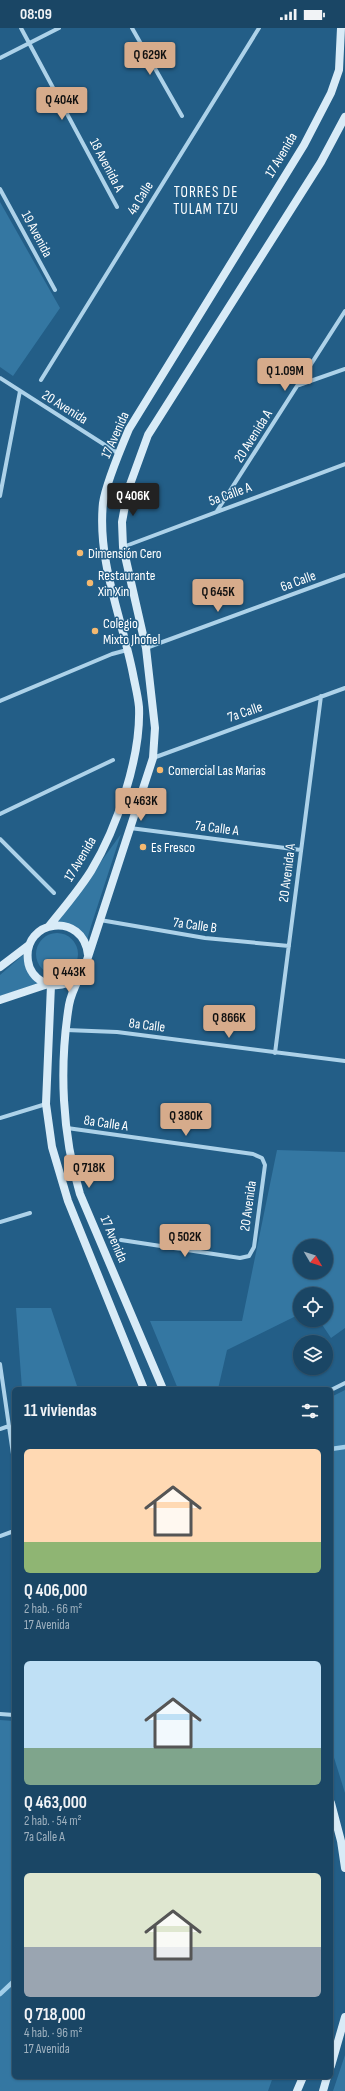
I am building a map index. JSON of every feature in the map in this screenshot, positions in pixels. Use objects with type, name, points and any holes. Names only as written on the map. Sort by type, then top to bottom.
[{"type":"main road","name":"17 Avenida","points":[[49,926],[91,871],[111,833],[133,764],[138,734],[139,706],[128,650],[102,546],[104,502],[119,454],[129,429],[311,132],[331,93],[339,70],[341,28]]},
{"type":"main road","points":[[0,1000],[49,985],[61,986],[80,976],[88,958],[99,920],[153,758],[155,722],[146,648],[123,548],[122,522],[128,490],[148,435],[321,162],[345,117]]},
{"type":"main road","points":[[0,967],[29,945],[37,933],[49,926],[59,925],[68,927],[77,932],[83,939],[87,948],[88,958]]},
{"type":"main road","points":[[29,945],[27,955],[30,969],[39,980],[49,985]]},
{"type":"main road","name":"17 Avenida","points":[[80,976],[69,1003],[66,1030],[64,1090],[66,1128],[71,1164],[80,1194],[162,1387]]},
{"type":"main road","name":"17 Avenida","points":[[49,985],[46,1104],[52,1147],[68,1201],[143,1387]]},
{"type":"main road","points":[[333,1811],[341,1841],[345,1868]]},
{"type":"main road","points":[[333,2059],[345,2017]]},
{"type":"main road","points":[[297,2091],[302,2079]]},
{"type":"main road","points":[[323,2091],[327,2079]]},
{"type":"street","name":"18 Avenida A","points":[[21,28],[117,207]]},
{"type":"street","points":[[0,58],[59,28]]},
{"type":"street","points":[[132,28],[182,116]]},
{"type":"street","name":"4a Calle","points":[[40,380],[259,28]]},
{"type":"street","name":"19 Avenida","points":[[0,189],[55,290]]},
{"type":"street","name":"20 Avenida A","points":[[217,511],[345,311]]},
{"type":"street","points":[[298,385],[345,369]]},
{"type":"street","name":"20 Avenida","points":[[0,378],[119,454]]},
{"type":"street","points":[[0,494],[20,391]]},
{"type":"street","name":"5a Calle A","points":[[123,548],[217,511],[345,464]]},
{"type":"street","name":"6a Calle","points":[[146,648],[345,575]]},
{"type":"street","points":[[0,701],[112,654],[128,650]]},
{"type":"street","name":"7a Calle","points":[[153,758],[345,688]]},
{"type":"street","name":"20 Avenida A","points":[[276,1053],[321,696]]},
{"type":"street","points":[[0,814],[113,760]]},
{"type":"street","name":"7a Calle A","points":[[130,828],[302,850]]},
{"type":"street","points":[[0,839],[54,893]]},
{"type":"street","name":"7a Calle B","points":[[99,920],[205,938],[289,946]]},
{"type":"street","name":"8a Calle","points":[[66,1030],[117,1032],[345,1061]]},
{"type":"street","points":[[0,1118],[46,1104]]},
{"type":"street","name":"8a Calle A","points":[[66,1128],[253,1154],[262,1158]]},
{"type":"street","name":"20 Avenida","points":[[121,1240],[240,1258],[249,1256],[254,1247],[266,1165],[262,1158]]},
{"type":"street","points":[[0,1222],[30,1213]]},
{"type":"street","points":[[0,1364],[12,1447]]},
{"type":"street","points":[[333,1389],[345,1383]]},
{"type":"street","points":[[0,1429],[9,1426]]},
{"type":"street","points":[[0,1536],[12,1532]]},
{"type":"street","points":[[0,1714],[12,1715]]},
{"type":"shaded area","points":[[0,202],[60,308],[13,376],[0,367]]},
{"type":"shaded area","points":[[121,834],[87,940],[71,925],[58,921]]},
{"type":"shaded area","points":[[57,933],[72,939],[78,954],[72,969],[57,975],[42,969],[36,954],[42,939]]},
{"type":"shaded area","points":[[23,955],[25,964],[29,971],[41,983],[0,996],[0,975]]},
{"type":"shaded area","points":[[277,1150],[345,1152],[345,1328],[333,1337],[333,1335],[329,1335],[324,1327],[333,1327],[333,1287],[293,1287],[293,1317],[227,1350],[218,1387],[177,1387],[150,1321],[242,1321]]},
{"type":"shaded area","points":[[16,1308],[51,1308],[77,1387],[22,1387]]},
{"type":"shaded area","points":[[345,1390],[345,1793],[333,1754],[333,1396]]},
{"type":"shaded area","points":[[0,1720],[12,1721],[12,2079],[272,2079],[268,2091],[0,2091]]},
{"type":"shaded area","points":[[345,2055],[345,2091],[333,2091]]},
{"type":"waterway","points":[[333,1449],[345,1447]]},
{"type":"waterway","points":[[0,1994],[12,1983]]},
{"type":"place","name":"Dimensión Cero","points":[[80,553]]},
{"type":"place","name":"Restaurante Xin Xin","points":[[90,583]]},
{"type":"place","name":"Colegio Mixto Jhofiel","points":[[95,631]]},
{"type":"place","name":"Comercial Las Marias","points":[[160,770]]},
{"type":"place","name":"Es Fresco","points":[[143,847]]},
{"type":"district","name":"TORRES DE TULAM TZU","points":[[206,200]]}]
